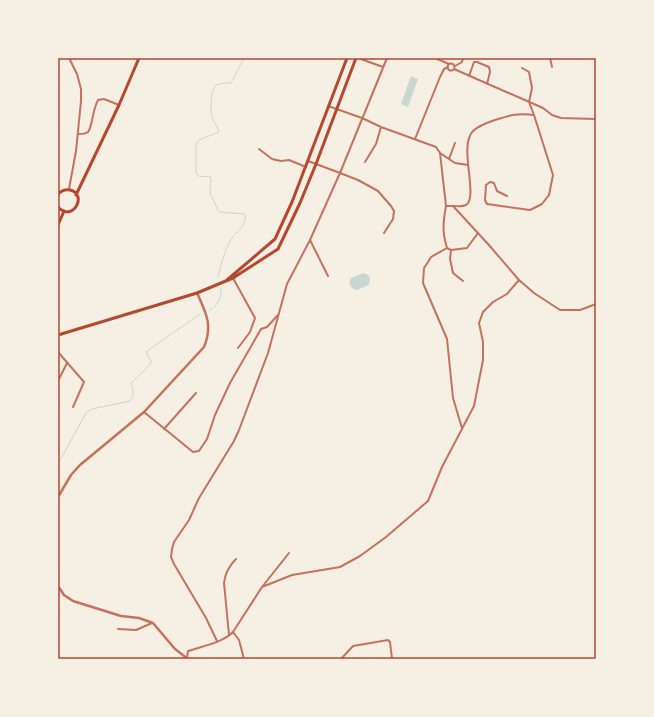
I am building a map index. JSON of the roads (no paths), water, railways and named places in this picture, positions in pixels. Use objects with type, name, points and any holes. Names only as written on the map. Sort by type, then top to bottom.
[{"type":"main road","points":[[76,195],[119,105],[139,58]]},
{"type":"main road","points":[[232,277],[275,239],[306,167],[347,58]]},
{"type":"main road","points":[[58,335],[197,293],[224,282],[278,249],[295,214],[316,164],[357,58]]},
{"type":"main road","points":[[58,194],[64,190],[69,190],[76,195],[78,201],[76,208],[70,212],[64,211],[58,207]]},
{"type":"main road","points":[[58,225],[64,211]]},
{"type":"main road","points":[[287,212],[295,214]]},
{"type":"street","points":[[69,58],[76,69],[81,89],[78,134],[69,190]]},
{"type":"street","points":[[357,58],[383,68]]},
{"type":"street","points":[[216,641],[206,618],[174,564],[171,556],[174,542],[189,520],[239,430],[266,359],[287,284],[310,240],[340,173],[387,58]]},
{"type":"street","points":[[435,58],[449,64],[453,63],[455,66]]},
{"type":"street","points":[[454,69],[455,66],[462,62],[463,58]]},
{"type":"street","points":[[550,58],[552,67]]},
{"type":"street","points":[[469,76],[474,62],[487,65],[490,70],[488,84]]},
{"type":"street","points":[[415,139],[440,77],[449,64]]},
{"type":"street","points":[[448,67],[450,70],[454,69],[543,108],[552,115],[561,118],[596,119]]},
{"type":"street","points":[[507,196],[498,192],[494,183],[490,182],[486,185],[485,200],[487,204],[530,210],[542,204],[549,195],[553,175],[529,102],[532,88],[529,72],[522,68]]},
{"type":"street","points":[[58,88],[58,94]]},
{"type":"street","points":[[78,134],[85,134],[90,129],[92,114],[98,100],[104,99],[119,105]]},
{"type":"street","points":[[328,106],[436,147],[440,153],[455,163],[468,165]]},
{"type":"street","points":[[446,206],[462,207],[467,205],[471,188],[467,147],[473,131],[491,121],[512,114],[534,115]]},
{"type":"street","points":[[365,162],[376,144],[381,127]]},
{"type":"street","points":[[450,159],[455,143]]},
{"type":"street","points":[[259,149],[272,159],[281,161],[289,160],[306,167]]},
{"type":"street","points":[[440,153],[446,206],[443,224],[447,248],[451,250],[467,248],[478,234]]},
{"type":"street","points":[[308,161],[358,180],[378,191],[394,211],[393,219],[384,233]]},
{"type":"street","points":[[452,206],[519,280],[534,293],[560,310],[580,310],[596,304]]},
{"type":"street","points":[[310,240],[328,276]]},
{"type":"street","points":[[447,248],[431,258],[428,262],[424,268],[423,283],[447,339],[454,398],[462,429]]},
{"type":"street","points":[[451,250],[450,259],[453,273],[463,281]]},
{"type":"street","points":[[232,277],[255,318],[250,332],[238,348]]},
{"type":"street","points":[[262,587],[292,575],[340,567],[360,556],[386,537],[428,501],[442,467],[474,406],[483,360],[483,342],[479,323],[483,312],[493,302],[507,294],[519,280]]},
{"type":"street","points":[[58,497],[71,475],[80,465],[144,412],[204,346],[207,338],[207,315],[197,293]]},
{"type":"street","points":[[144,412],[193,452],[199,451],[207,439],[215,415],[238,367],[261,329],[272,323],[279,314]]},
{"type":"street","points":[[58,352],[84,382],[73,407]]},
{"type":"street","points":[[58,381],[67,362]]},
{"type":"street","points":[[164,429],[196,393]]},
{"type":"street","points":[[58,586],[69,599],[78,603],[121,616],[144,619],[153,623],[175,649],[187,658],[188,651],[216,641],[230,635],[233,632],[262,587],[289,553]]},
{"type":"street","points":[[230,635],[224,583],[225,577],[236,559]]},
{"type":"street","points":[[118,629],[136,630],[153,623]]},
{"type":"street","points":[[233,632],[239,640],[244,659]]},
{"type":"street","points":[[340,659],[353,646],[388,640],[390,642],[392,659]]},
{"type":"waterway","points":[[218,277],[228,245],[243,226],[245,214],[219,212],[210,193],[211,177],[198,176],[196,173],[196,144],[199,140],[219,132],[211,114],[211,101],[214,88],[218,84],[231,83],[244,58]]},
{"type":"waterway","points":[[209,311],[219,301],[221,288]]},
{"type":"waterway","points":[[58,464],[86,413],[92,409],[130,401],[133,394],[131,383],[150,365],[151,361],[147,351],[200,314]]}]
